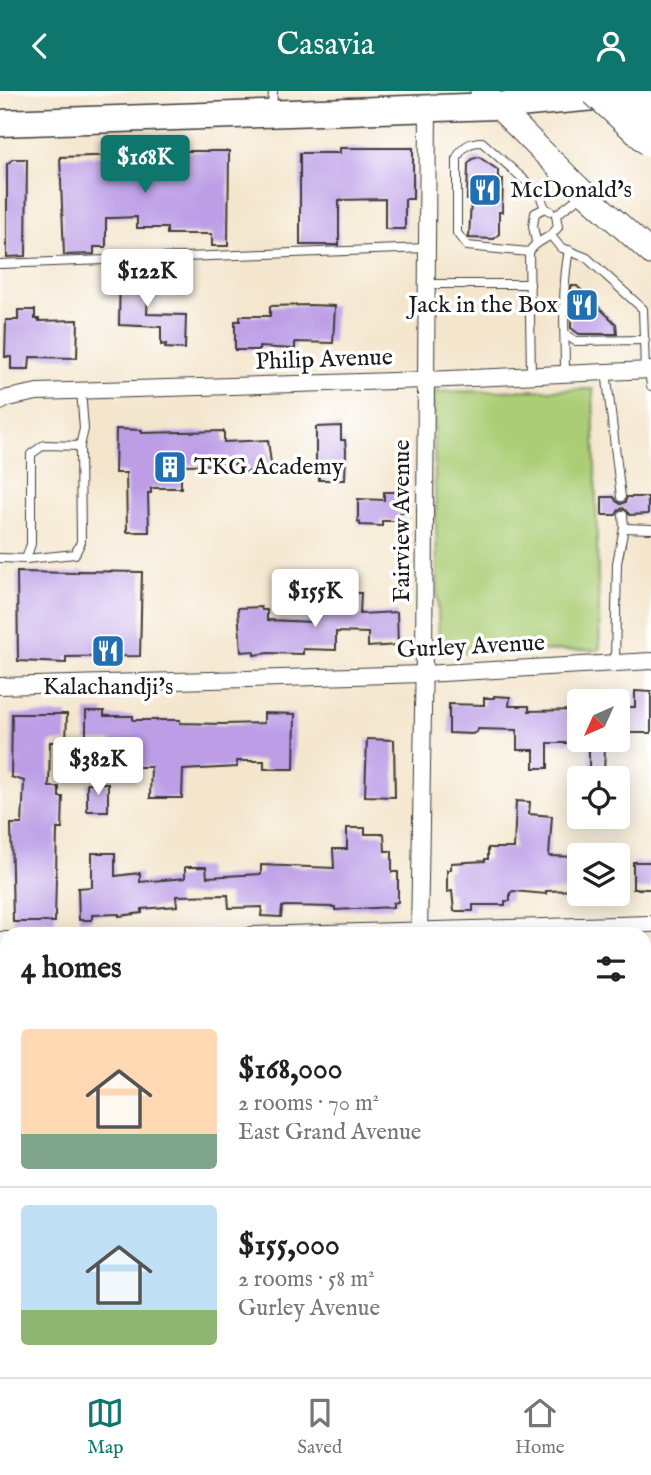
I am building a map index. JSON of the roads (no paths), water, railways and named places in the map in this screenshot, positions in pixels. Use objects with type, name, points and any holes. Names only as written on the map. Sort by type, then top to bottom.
[{"type":"highway","points":[[595,91],[651,142]]},
{"type":"highway","points":[[629,91],[651,111]]},
{"type":"highway","points":[[641,91],[651,100]]},
{"type":"main road","points":[[0,123],[272,102],[489,99],[651,93]]},
{"type":"main road","points":[[489,99],[651,253]]},
{"type":"street","name":"Fairview Avenue","points":[[419,927],[424,674],[427,99]]},
{"type":"street","name":"Philip Avenue","points":[[0,402],[37,392],[81,390],[426,380],[606,371],[649,374]]},
{"type":"street","name":"Gurley Avenue","points":[[0,686],[424,674],[651,661]]},
{"type":"street","points":[[593,927],[651,925]]},
{"type":"lane","points":[[529,252],[467,246],[457,233],[457,158],[460,151],[473,142],[482,142],[539,193],[545,208],[556,215],[558,227],[552,237],[536,242],[529,252],[531,374]]},
{"type":"lane","points":[[556,215],[585,193]]},
{"type":"lane","points":[[536,242],[533,226],[535,213],[545,208]]},
{"type":"lane","points":[[552,237],[560,247],[587,258],[643,309],[649,374]]},
{"type":"lane","points":[[0,264],[428,248]]},
{"type":"lane","points":[[565,373],[566,266],[569,250]]},
{"type":"lane","points":[[427,284],[530,284]]},
{"type":"lane","points":[[565,334],[575,341],[645,340]]},
{"type":"lane","points":[[606,371],[621,497]]},
{"type":"lane","points":[[0,558],[26,559],[75,554],[81,542],[81,390]]},
{"type":"lane","points":[[26,559],[31,544],[31,454],[44,446],[80,446]]},
{"type":"lane","points":[[615,662],[617,563],[624,529],[623,515]]},
{"type":"lane","points":[[624,529],[651,529]]},
{"type":"place","name":"McDonald's","points":[[485,190]]},
{"type":"place","name":"Jack in the Box","points":[[582,305]]},
{"type":"place","name":"TKG Academy","points":[[170,467]]},
{"type":"place","name":"Kalachandji's","points":[[108,651]]}]
